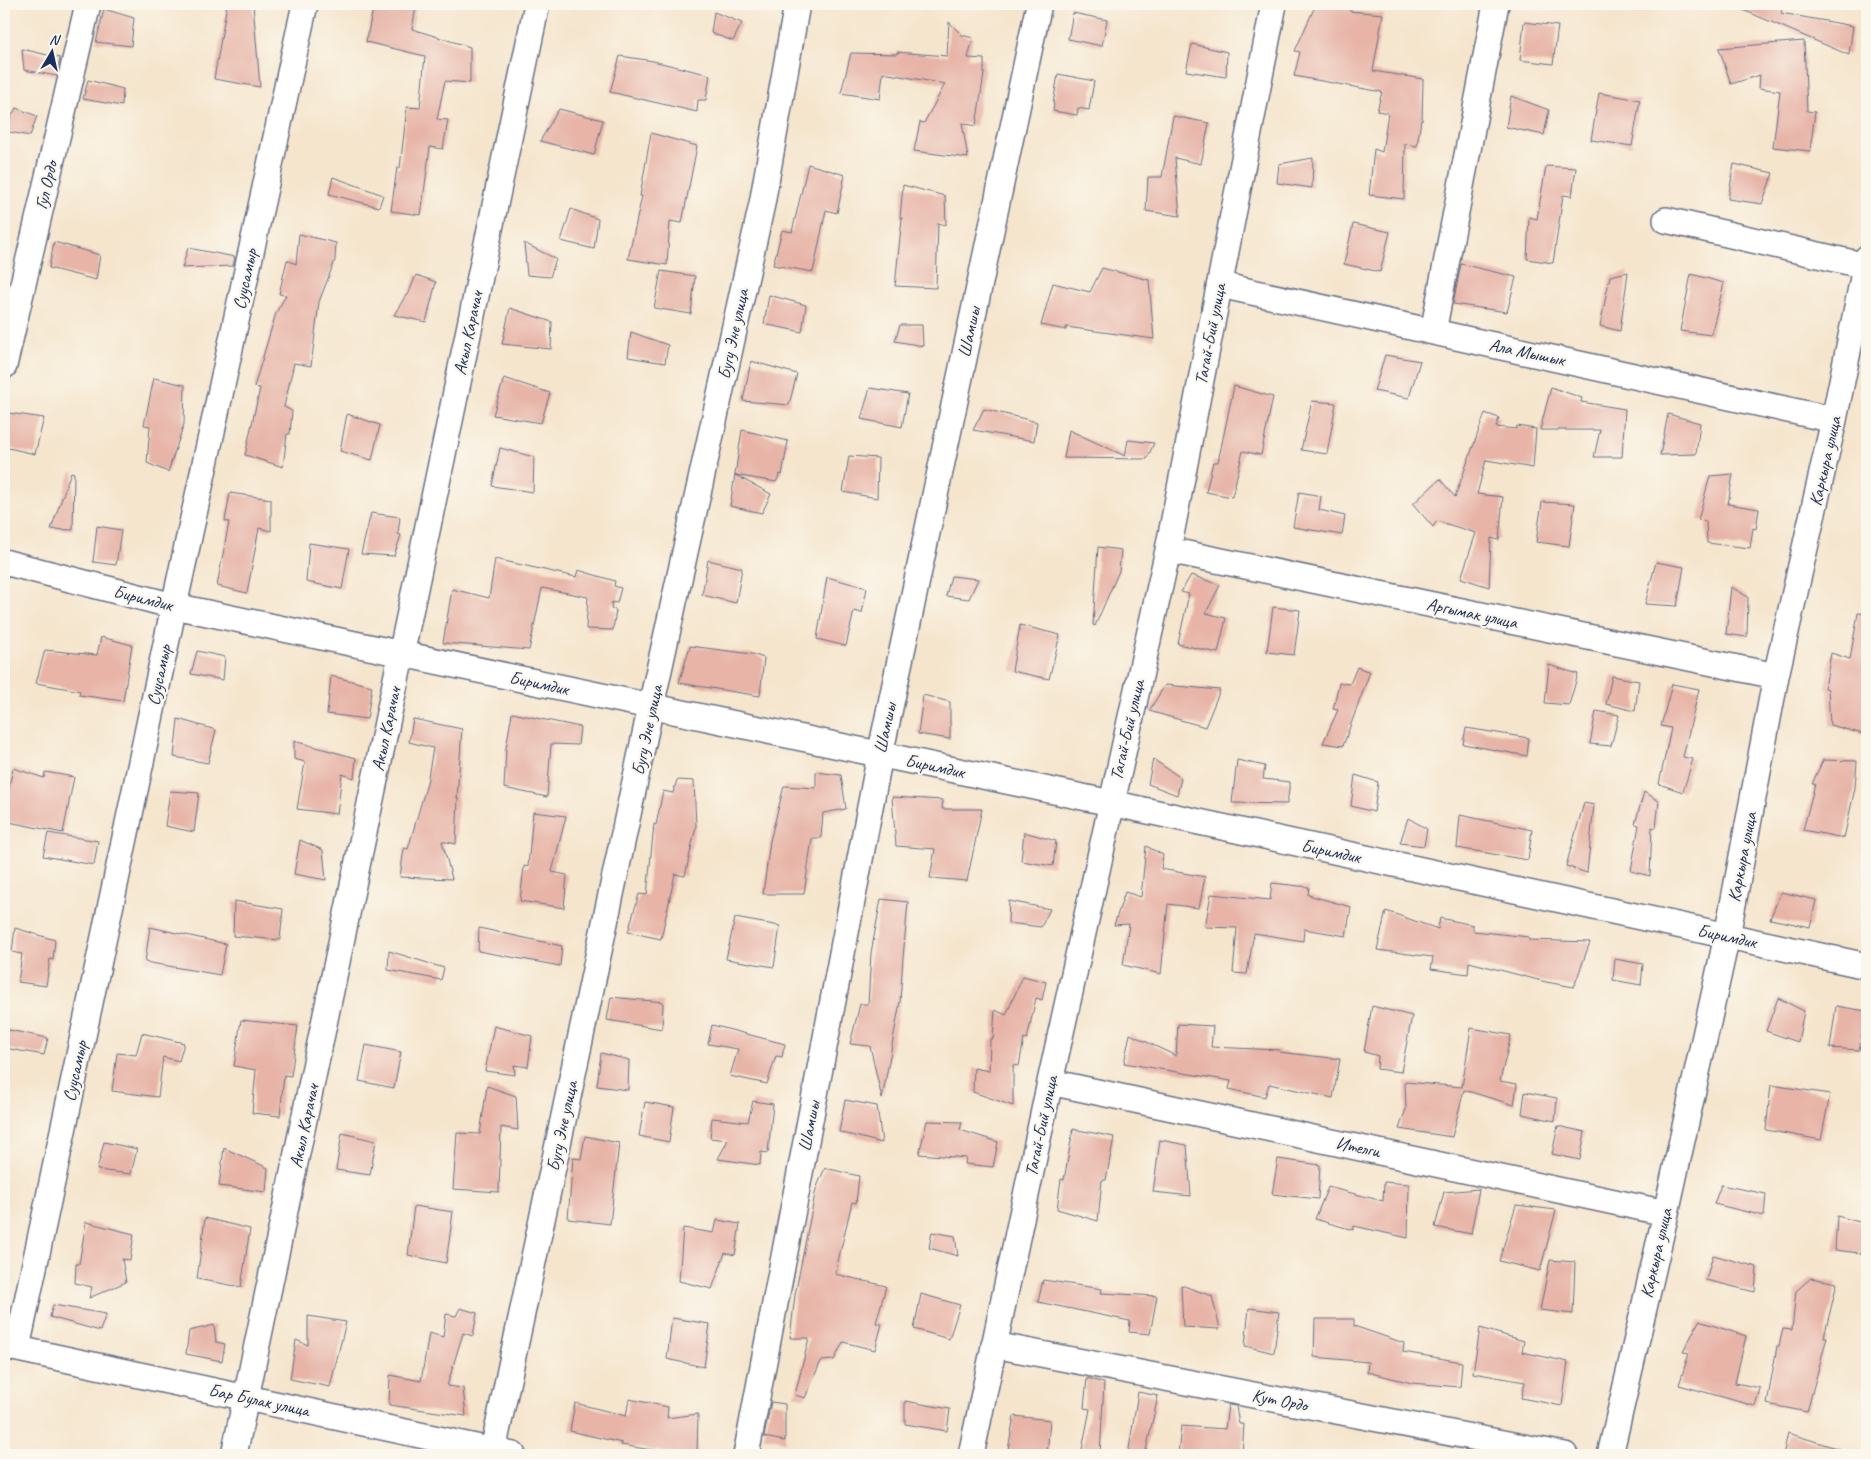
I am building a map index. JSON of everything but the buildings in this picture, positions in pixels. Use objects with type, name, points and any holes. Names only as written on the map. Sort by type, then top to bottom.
[{"type":"street","name":"Гул Ордо","points":[[4,366],[88,4]]},
{"type":"street","name":"Суусамыр","points":[[10,1347],[305,4]]},
{"type":"street","name":"Акыл Карачач","points":[[234,1455],[248,1398],[537,4]]},
{"type":"street","name":"Бугу Эне улица","points":[[500,1454],[652,706],[762,204],[797,4]]},
{"type":"street","name":"Шамшы","points":[[746,1455],[880,755],[1039,4]]},
{"type":"street","name":"Тагай-Бий улица","points":[[971,1455],[1050,1082],[1168,550],[1274,4]]},
{"type":"street","points":[[1433,332],[1496,4]]},
{"type":"street","points":[[1666,220],[1866,262]]},
{"type":"street","name":"Каркыра улица","points":[[1610,1455],[1727,936],[1776,676],[1834,420],[1866,262]]},
{"type":"street","name":"Ала Мышык","points":[[1220,284],[1834,420]]},
{"type":"street","name":"Аргымак улица","points":[[1168,550],[1776,676]]},
{"type":"street","name":"Биримдик","points":[[4,562],[174,606],[1111,803],[1867,966]]},
{"type":"street","name":"Ителги","points":[[1050,1082],[1666,1212]]},
{"type":"street","name":"Кут Ордо","points":[[994,1344],[1565,1455]]},
{"type":"street","name":"Бар Булак улица","points":[[10,1347],[500,1454]]}]
